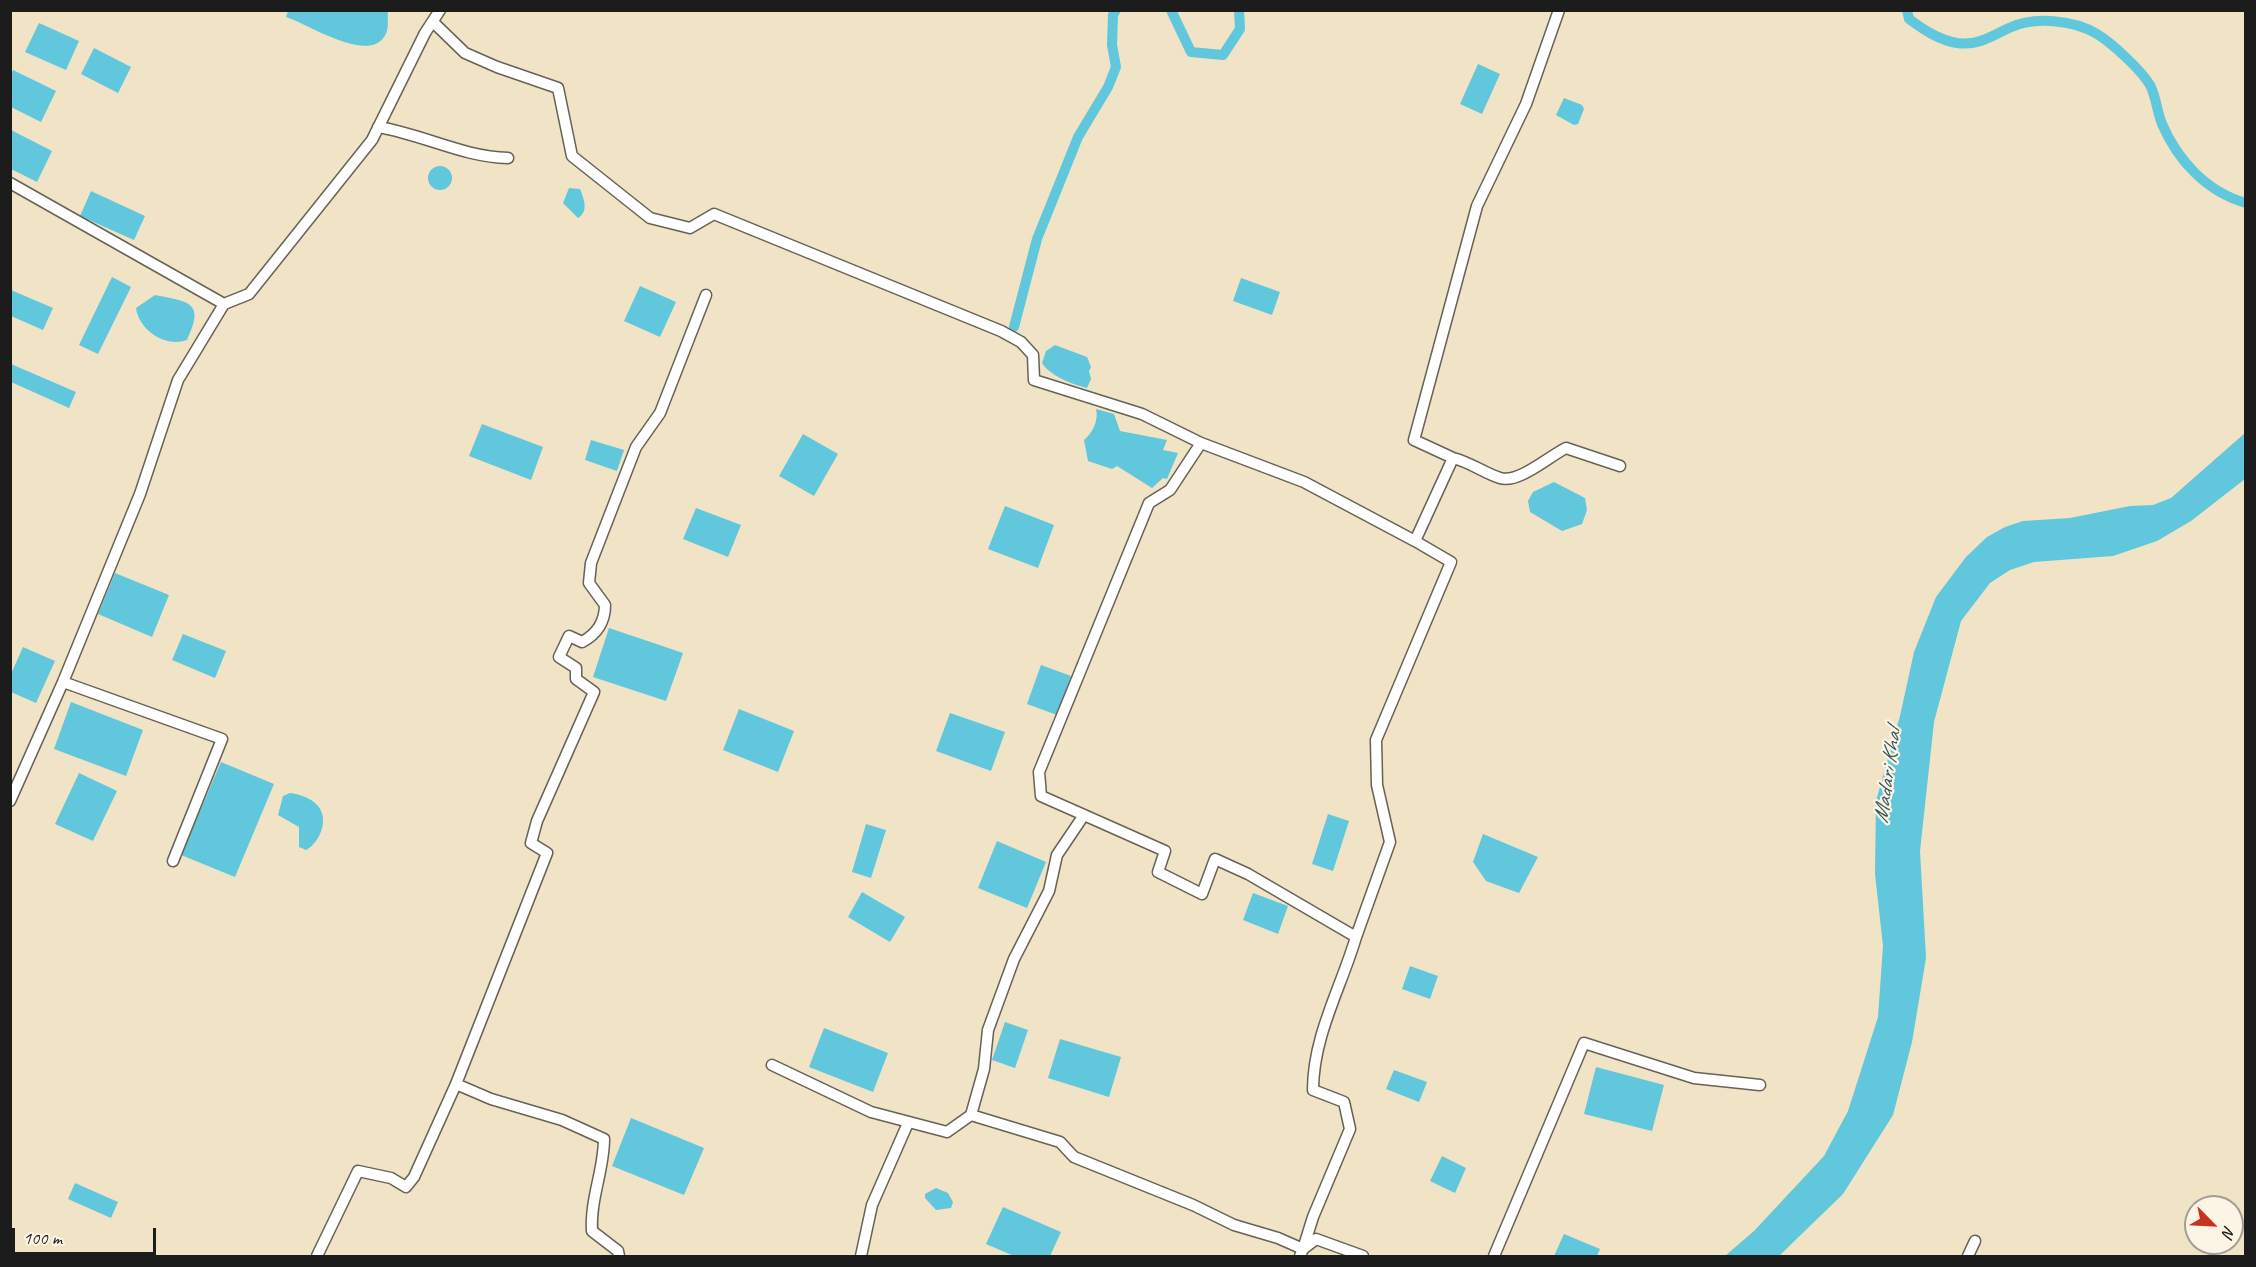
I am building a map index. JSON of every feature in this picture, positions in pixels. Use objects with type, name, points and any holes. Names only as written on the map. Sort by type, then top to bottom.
[{"type":"street","points":[[1559,10],[1526,104],[1477,206],[1414,440],[1502,479],[1520,478],[1544,459],[1566,448],[1620,466]]},
{"type":"street","points":[[10,801],[63,682],[140,494],[178,380],[224,304],[249,294],[372,140],[439,11]]},
{"type":"street","points":[[433,22],[465,53],[497,67],[558,88],[572,156],[650,218],[690,228],[714,214],[839,263],[1001,331],[1021,342],[1033,355],[1034,380],[1142,414],[1200,443],[1304,482],[1451,562],[1377,740],[1377,785],[1390,842],[1344,977],[1324,1022],[1313,1075],[1313,1090],[1344,1102],[1350,1130],[1313,1217],[1301,1253]]},
{"type":"street","points":[[378,127],[404,131],[487,158],[508,158]]},
{"type":"street","points":[[10,183],[224,304]]},
{"type":"street","points":[[317,1257],[358,1171],[391,1178],[406,1187],[414,1177],[456,1084],[547,853],[531,843],[537,821],[594,692],[576,679],[576,668],[559,657],[569,636],[582,642],[592,637],[601,624],[605,604],[589,583],[591,563],[636,447],[660,413],[706,295]]},
{"type":"street","points":[[1200,443],[1170,490],[1149,503],[1039,772],[1041,796],[1165,851],[1158,872],[1202,894],[1215,859],[1248,874],[1356,937]]},
{"type":"street","points":[[1415,541],[1453,458]]},
{"type":"street","points":[[63,682],[222,739],[172,861]]},
{"type":"street","points":[[772,1065],[872,1112],[908,1123],[947,1132],[971,1115],[984,1069],[988,1030],[1014,959],[1049,891],[1057,855],[1084,815]]},
{"type":"street","points":[[1494,1257],[1584,1043],[1694,1078],[1760,1085]]},
{"type":"street","points":[[456,1084],[491,1099],[562,1120],[604,1138],[604,1158],[591,1212],[592,1231],[618,1251],[619,1257]]},
{"type":"street","points":[[971,1115],[1060,1143],[1074,1157],[1193,1205],[1234,1225],[1278,1238],[1301,1253]]},
{"type":"street","points":[[861,1257],[872,1205],[908,1123]]},
{"type":"street","points":[[1301,1253],[1316,1239],[1363,1257]]},
{"type":"street","points":[[1968,1257],[1975,1241]]},
{"type":"water","points":[[288,11],[388,11],[388,28],[384,37],[376,44],[365,46],[351,44],[286,17]]},
{"type":"water","points":[[39,23],[79,41],[66,70],[25,52]]},
{"type":"water","points":[[94,48],[131,67],[118,93],[81,74]]},
{"type":"water","points":[[1478,64],[1500,74],[1482,114],[1460,104]]},
{"type":"water","points":[[13,70],[56,91],[41,122],[11,107]]},
{"type":"water","points":[[1564,98],[1582,105],[1584,109],[1578,124],[1574,125],[1556,115]]},
{"type":"water","points":[[11,130],[52,151],[37,182],[11,169]]},
{"type":"water","points":[[440,166],[445,167],[451,173],[451,183],[445,189],[440,190],[435,189],[429,183],[428,178],[429,173],[435,167]]},
{"type":"water","points":[[569,188],[580,189],[583,197],[585,208],[578,218],[563,203]]},
{"type":"water","points":[[91,191],[145,216],[134,240],[80,216]]},
{"type":"water","points":[[112,277],[131,287],[98,354],[79,345]]},
{"type":"water","points":[[1241,278],[1280,292],[1272,315],[1233,301]]},
{"type":"water","points":[[640,286],[676,302],[660,337],[624,321]]},
{"type":"water","points":[[11,290],[53,308],[43,330],[11,316]]},
{"type":"water","points":[[155,295],[185,302],[191,306],[195,318],[187,340],[179,342],[162,339],[154,335],[142,323],[136,308]]},
{"type":"water","points":[[1055,345],[1087,357],[1091,367],[1089,371],[1091,379],[1087,388],[1062,379],[1050,372],[1042,363],[1046,351]]},
{"type":"water","points":[[11,364],[76,392],[69,408],[11,382]]},
{"type":"water","points":[[1096,409],[1114,414],[1120,431],[1167,440],[1163,450],[1178,453],[1167,479],[1163,478],[1152,488],[1117,466],[1112,469],[1088,461],[1084,440],[1094,426],[1097,417]]},
{"type":"water","points":[[482,424],[543,447],[531,480],[469,456]]},
{"type":"water","name":"Madari Khal","points":[[2245,433],[2245,479],[2191,521],[2157,541],[2113,556],[2034,562],[2010,570],[1990,583],[1961,621],[1934,722],[1920,851],[1926,958],[1912,1042],[1893,1115],[1843,1194],[1779,1256],[1725,1256],[1754,1231],[1824,1156],[1848,1111],[1878,1017],[1883,946],[1875,874],[1876,801],[1900,716],[1914,652],[1936,597],[1966,557],[1987,537],[2005,527],[2023,521],[2070,518],[2130,506],[2153,505],[2171,498]]},
{"type":"water","points":[[803,434],[838,454],[814,496],[779,476]]},
{"type":"water","points":[[591,440],[624,450],[617,471],[585,460]]},
{"type":"water","points":[[1554,482],[1585,498],[1587,510],[1582,524],[1562,531],[1530,512],[1528,501],[1533,492]]},
{"type":"water","points":[[1005,506],[1054,525],[1038,568],[988,549]]},
{"type":"water","points":[[696,508],[741,525],[728,557],[683,539]]},
{"type":"water","points":[[115,573],[169,595],[152,637],[98,614]]},
{"type":"water","points":[[609,628],[683,653],[666,701],[593,677]]},
{"type":"water","points":[[183,634],[226,651],[215,678],[172,660]]},
{"type":"water","points":[[23,647],[55,661],[36,703],[11,692],[11,674]]},
{"type":"water","points":[[1041,665],[1071,676],[1057,715],[1027,704]]},
{"type":"water","points":[[71,702],[143,730],[126,776],[54,749]]},
{"type":"water","points":[[739,709],[794,731],[778,772],[723,750]]},
{"type":"water","points":[[950,713],[1005,732],[991,771],[936,751]]},
{"type":"water","points":[[221,762],[274,784],[235,877],[181,855]]},
{"type":"water","points":[[79,773],[117,791],[93,841],[55,824]]},
{"type":"water","points":[[290,793],[312,800],[321,810],[323,817],[319,836],[306,850],[299,847],[299,827],[278,815],[283,796]]},
{"type":"water","points":[[1328,814],[1349,821],[1333,871],[1312,864]]},
{"type":"water","points":[[866,824],[886,830],[871,878],[852,872]]},
{"type":"water","points":[[1483,834],[1538,857],[1519,893],[1486,881],[1473,862]]},
{"type":"water","points":[[997,841],[1046,862],[1027,908],[978,888]]},
{"type":"water","points":[[862,892],[905,917],[890,942],[848,917]]},
{"type":"water","points":[[1253,893],[1288,906],[1278,934],[1243,920]]},
{"type":"water","points":[[1410,966],[1438,976],[1430,999],[1402,989]]},
{"type":"water","points":[[1005,1022],[1028,1030],[1015,1068],[992,1060]]},
{"type":"water","points":[[824,1028],[888,1053],[873,1092],[809,1067]]},
{"type":"water","points":[[1060,1039],[1121,1057],[1109,1097],[1048,1078]]},
{"type":"water","points":[[1596,1067],[1664,1085],[1652,1131],[1584,1114]]},
{"type":"water","points":[[1394,1070],[1427,1082],[1419,1102],[1386,1089]]},
{"type":"water","points":[[631,1118],[704,1148],[684,1195],[612,1166]]},
{"type":"water","points":[[1442,1156],[1466,1168],[1455,1193],[1430,1181]]},
{"type":"water","points":[[75,1183],[118,1202],[111,1218],[68,1199]]},
{"type":"water","points":[[936,1188],[948,1193],[953,1202],[951,1208],[936,1210],[925,1198],[925,1194]]},
{"type":"water","points":[[1003,1207],[1061,1232],[1050,1256],[1014,1256],[986,1244]]},
{"type":"water","points":[[1564,1234],[1600,1249],[1597,1256],[1554,1256]]},
{"type":"waterway","points":[[1014,327],[1037,239],[1078,137],[1108,87],[1116,67],[1112,45],[1113,15],[1116,10]]},
{"type":"waterway","points":[[1171,10],[1191,52],[1223,55],[1240,29],[1239,10]]},
{"type":"waterway","points":[[1907,10],[1909,19],[1920,27],[1938,37],[1957,43],[1978,42],[2019,24],[2042,21],[2077,25],[2097,34],[2126,57],[2150,85],[2162,124],[2185,162],[2207,183],[2232,198],[2246,203]]}]
